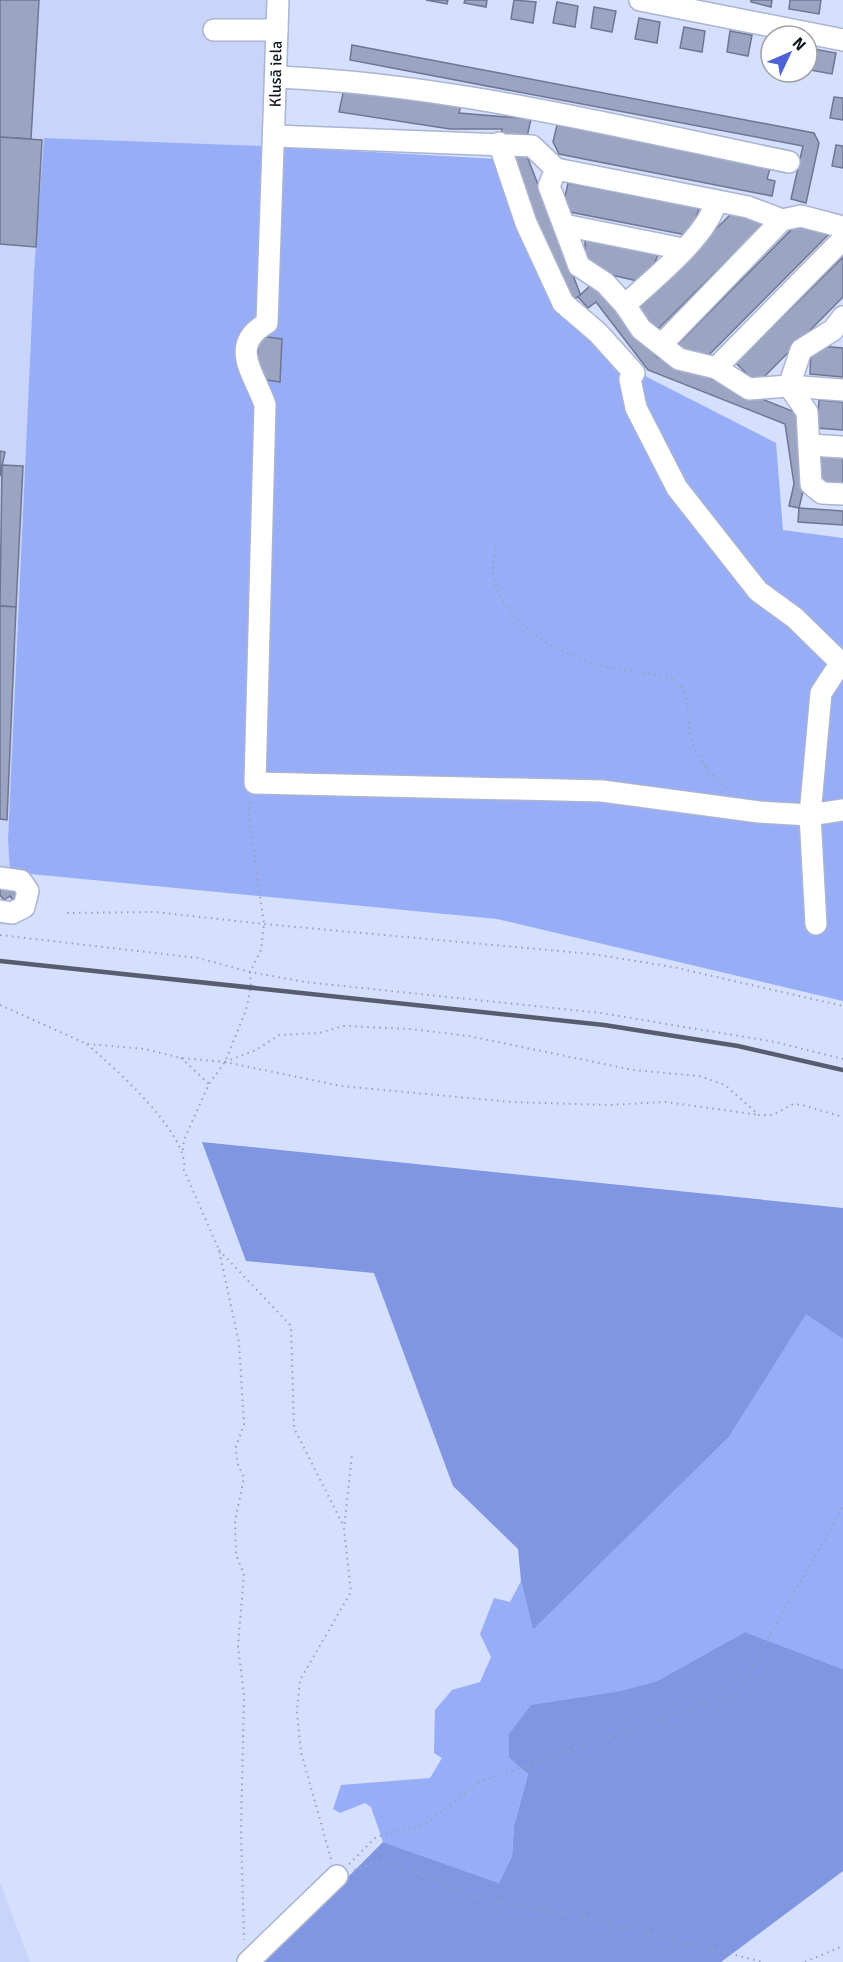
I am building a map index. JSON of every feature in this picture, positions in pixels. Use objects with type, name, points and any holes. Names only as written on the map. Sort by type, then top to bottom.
[{"type":"street","name":"Klusā iela","points":[[255,783],[265,405],[247,360],[246,350],[249,338],[267,323],[275,142],[278,0]]},
{"type":"street","points":[[640,0],[843,40]]},
{"type":"street","points":[[214,30],[277,30]]},
{"type":"street","points":[[277,77],[393,85],[789,162]]},
{"type":"street","points":[[275,142],[499,143],[532,146],[556,170],[748,207],[782,220],[801,216],[843,227]]},
{"type":"street","points":[[499,143],[526,224],[563,303],[598,333],[634,373],[630,379],[636,408],[677,488],[758,591],[795,618],[842,664],[821,693],[810,815],[816,924]]},
{"type":"street","points":[[556,170],[549,186],[579,266],[604,283],[625,305],[641,329],[679,359],[716,368],[749,389],[789,386],[843,390]]},
{"type":"street","points":[[625,305],[703,230],[714,212],[716,201]]},
{"type":"street","points":[[662,344],[782,220]]},
{"type":"street","points":[[564,225],[683,249]]},
{"type":"street","points":[[716,368],[843,239]]},
{"type":"street","points":[[789,386],[801,350],[840,326]]},
{"type":"street","points":[[789,386],[807,411],[811,484],[822,493],[843,494]]},
{"type":"street","points":[[810,445],[843,447]]},
{"type":"street","points":[[255,783],[602,791],[759,812],[810,815],[843,810]]},
{"type":"street","points":[[0,878],[21,881],[28,891],[24,907],[12,912],[0,911]]},
{"type":"street","points":[[246,1956],[337,1876]]},
{"type":"path","points":[[496,543],[493,578],[502,601],[524,625],[552,645],[592,663],[664,676],[674,679],[682,686],[692,742],[704,765],[731,791]]},
{"type":"path","points":[[183,1153],[184,1140],[209,1084],[225,1062],[229,1047],[246,1010],[251,987],[249,972],[261,950],[264,924],[248,809],[255,783]]},
{"type":"path","points":[[67,913],[156,912],[592,954],[673,967],[843,1006]]},
{"type":"path","points":[[0,935],[198,958],[249,972],[305,982],[601,1013],[774,1042],[843,1059]]},
{"type":"path","points":[[0,1005],[87,1044],[136,1090],[172,1134],[183,1153],[186,1160],[184,1170],[219,1250],[239,1343],[240,1381],[243,1396],[244,1424],[237,1447],[237,1462],[244,1478],[235,1521],[236,1555],[244,1574],[238,1646],[244,1695],[241,1831],[246,1956]]},
{"type":"path","points":[[225,1062],[256,1050],[279,1035],[319,1033],[344,1026],[411,1029],[469,1036],[633,1070],[699,1076],[725,1085],[759,1114]]},
{"type":"path","points":[[87,1044],[145,1049],[181,1058],[225,1062],[341,1086],[511,1102],[609,1105],[666,1102],[773,1115],[793,1104],[843,1117]]},
{"type":"path","points":[[181,1058],[209,1084]]},
{"type":"path","points":[[219,1250],[291,1326],[294,1428],[344,1529]]},
{"type":"path","points":[[337,1876],[319,1821],[301,1752],[297,1712],[300,1680],[351,1593],[344,1529],[352,1454]]},
{"type":"path","points":[[337,1876],[376,1837],[425,1824],[481,1781],[737,1693],[843,1507]]},
{"type":"path","points":[[337,1876],[377,1862],[419,1873],[464,1893],[502,1903],[570,1914],[764,1962]]},
{"type":"path","points":[[805,1962],[843,1946]]},
{"type":"shaded area","points":[[0,0],[267,0],[264,146],[44,138],[34,272],[8,840],[10,872],[28,915],[11,925],[0,925]]},
{"type":"shaded area","points":[[44,138],[264,146],[497,159],[558,306],[647,377],[776,443],[783,530],[843,538],[843,1001],[497,919],[10,872],[8,840],[34,272]]},
{"type":"shaded area","points":[[202,1142],[843,1208],[843,1339],[806,1314],[729,1437],[533,1630],[521,1581],[518,1549],[453,1486],[374,1273],[246,1261]]},
{"type":"shaded area","points":[[806,1313],[843,1339],[843,1669],[745,1632],[657,1681],[616,1692],[509,1758],[528,1774],[514,1826],[512,1856],[499,1883],[383,1842],[371,1807],[365,1803],[340,1813],[333,1809],[341,1785],[430,1778],[442,1758],[434,1753],[435,1710],[452,1690],[480,1682],[491,1657],[480,1634],[494,1598],[510,1602],[521,1581],[533,1630],[729,1437]]},
{"type":"shaded area","points":[[745,1632],[843,1669],[843,1871],[721,1962],[263,1962],[383,1842],[499,1883],[512,1856],[514,1826],[528,1774],[509,1758],[509,1734],[531,1705],[616,1692],[657,1681]]},
{"type":"shaded area","points":[[0,1882],[30,1962],[0,1962]]},
{"type":"building","points":[[0,0],[39,0],[31,139],[0,137]]},
{"type":"building","points":[[426,0],[448,0],[447,4]]},
{"type":"building","points":[[465,0],[487,0],[486,7],[464,3]]},
{"type":"building","points":[[514,0],[536,2],[533,23],[511,19]]},
{"type":"building","points":[[751,0],[772,0],[771,7],[751,2]]},
{"type":"building","points":[[790,0],[821,0],[819,14],[789,9]]},
{"type":"building","points":[[557,2],[578,6],[575,27],[553,23]]},
{"type":"building","points":[[594,7],[616,11],[612,32],[591,28]]},
{"type":"building","points":[[639,18],[660,22],[657,43],[635,39]]},
{"type":"building","points":[[684,27],[705,31],[702,52],[680,48]]},
{"type":"building","points":[[730,31],[752,35],[748,56],[727,52]]},
{"type":"building","points":[[352,45],[814,133],[819,143],[806,203],[791,199],[803,146],[350,60]]},
{"type":"building","points":[[819,50],[836,53],[832,74],[819,72]]},
{"type":"building","points":[[345,84],[461,105],[459,113],[531,119],[527,137],[501,136],[502,129],[450,129],[339,112]]},
{"type":"building","points":[[834,97],[843,98],[843,120],[830,118]]},
{"type":"building","points":[[557,125],[771,165],[767,179],[775,181],[772,196],[559,154],[553,142]]},
{"type":"building","points":[[0,137],[42,140],[36,247],[0,244]]},
{"type":"building","points":[[836,145],[843,146],[843,168],[832,166]]},
{"type":"building","points":[[508,149],[525,151],[581,296],[568,301]]},
{"type":"building","points":[[568,183],[699,208],[694,225],[686,235],[570,212],[565,197]]},
{"type":"building","points":[[732,213],[766,222],[656,331],[635,309]]},
{"type":"building","points":[[801,220],[830,233],[703,361],[693,351],[688,356],[677,345]]},
{"type":"building","points":[[585,240],[658,255],[649,276],[637,281],[595,271],[585,261]]},
{"type":"building","points":[[843,257],[843,297],[757,384],[736,363]]},
{"type":"building","points":[[594,282],[657,357],[797,413],[805,483],[799,508],[789,506],[794,484],[785,424],[648,370],[596,302],[588,308],[578,297]]},
{"type":"building","points":[[259,336],[282,339],[280,382],[256,378]]},
{"type":"building","points":[[821,346],[843,348],[843,377],[810,374],[811,348]]},
{"type":"building","points":[[819,400],[843,402],[843,430],[817,428]]},
{"type":"building","points":[[0,451],[5,452],[0,476]]},
{"type":"building","points":[[819,453],[843,455],[843,484],[819,482]]},
{"type":"building","points":[[2,465],[23,466],[16,607],[0,606]]},
{"type":"building","points":[[799,508],[843,511],[843,525],[798,522]]},
{"type":"building","points":[[0,606],[16,607],[7,820],[0,819]]},
{"type":"building","points":[[0,885],[12,885],[21,897],[14,901],[10,896],[4,900],[0,895]]},
{"type":"railway","points":[[0,961],[604,1025],[738,1046],[843,1070]]}]
